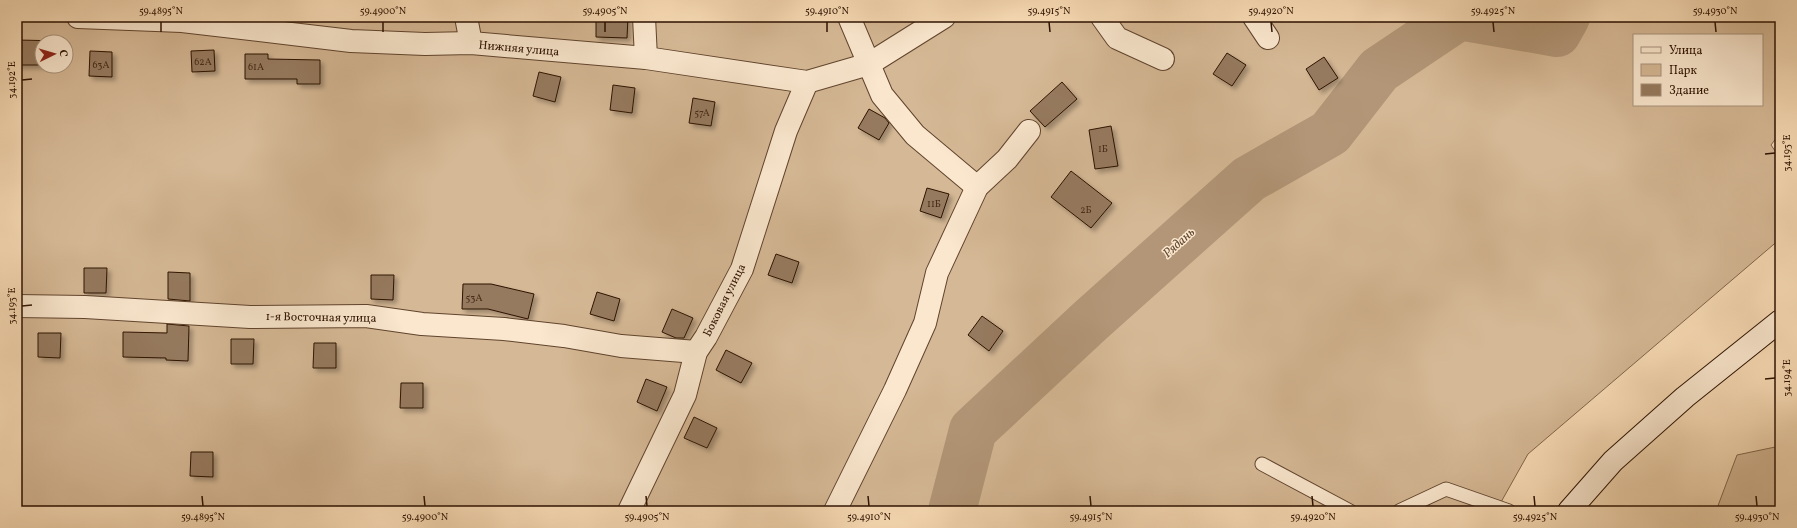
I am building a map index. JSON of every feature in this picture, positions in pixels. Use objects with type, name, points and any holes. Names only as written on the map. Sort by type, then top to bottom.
[{"type":"street","name":"Нижняя улица","points":[[78,17],[298,26],[351,41],[425,44],[471,43],[646,58],[808,82],[869,64],[944,17]]},
{"type":"street","points":[[466,17],[471,43]]},
{"type":"street","points":[[644,17],[646,58]]},
{"type":"street","points":[[849,17],[882,95],[915,135],[976,188]]},
{"type":"street","points":[[1102,17],[1117,38],[1163,58]]},
{"type":"street","points":[[1254,17],[1268,38]]},
{"type":"street","name":"Боковая улица","points":[[629,511],[685,396],[696,352],[742,269],[786,131],[808,82]]},
{"type":"street","points":[[835,511],[895,390],[925,323],[936,273],[976,188],[1007,159],[1029,131]]},
{"type":"street","name":"1-я Восточная улица","points":[[17,306],[85,307],[250,317],[366,316],[422,324],[541,333],[620,346],[696,352]]},
{"type":"street","points":[[1569,511],[1613,461],[1685,397],[1780,321]]},
{"type":"lane","points":[[1262,464],[1350,511]]},
{"type":"lane","points":[[1399,511],[1446,489],[1509,511]]},
{"type":"green space","points":[[17,17],[1780,17],[1780,133],[1771,145],[1780,158],[1780,239],[1528,454],[1496,511],[17,511]]},
{"type":"green space","points":[[1780,446],[1780,511],[1716,511],[1737,455]]},
{"type":"building","points":[[596,17],[628,17],[627,38],[596,37]]},
{"type":"building","points":[[17,40],[34,40],[34,65],[17,65]]},
{"type":"building","points":[[214,50],[215,71],[192,72],[191,51]]},
{"type":"building","points":[[90,51],[112,52],[112,77],[89,76]]},
{"type":"building","points":[[1227,53],[1246,65],[1232,86],[1213,74]]},
{"type":"building","points":[[245,54],[268,54],[268,59],[320,60],[320,84],[297,84],[297,79],[245,79]]},
{"type":"building","points":[[1324,57],[1338,78],[1319,90],[1306,69]]},
{"type":"building","points":[[539,72],[561,77],[555,102],[533,96]]},
{"type":"building","points":[[1062,82],[1077,99],[1045,127],[1030,111]]},
{"type":"building","points":[[613,85],[635,88],[632,113],[610,110]]},
{"type":"building","points":[[693,98],[715,102],[711,126],[689,123]]},
{"type":"building","points":[[869,109],[885,118],[889,123],[879,140],[858,128]]},
{"type":"building","points":[[1111,126],[1118,166],[1095,169],[1089,130]]},
{"type":"building","points":[[1071,171],[1112,203],[1091,228],[1051,197]]},
{"type":"building","points":[[927,188],[949,194],[941,218],[920,211]]},
{"type":"building","points":[[776,254],[799,262],[792,283],[768,275]]},
{"type":"building","points":[[84,268],[107,268],[106,293],[84,293]]},
{"type":"building","points":[[168,272],[190,273],[190,301],[168,299]]},
{"type":"building","points":[[371,275],[394,275],[393,300],[371,299]]},
{"type":"building","points":[[463,284],[491,284],[534,294],[528,319],[488,309],[462,309]]},
{"type":"building","points":[[597,292],[620,299],[614,321],[590,314]]},
{"type":"building","points":[[672,309],[693,318],[684,338],[676,338],[662,332]]},
{"type":"building","points":[[982,316],[1003,331],[989,351],[968,335]]},
{"type":"building","points":[[167,324],[189,326],[188,361],[166,360],[166,358],[123,357],[123,332],[167,333]]},
{"type":"building","points":[[38,333],[61,333],[60,358],[38,357]]},
{"type":"building","points":[[231,339],[254,339],[253,364],[231,364]]},
{"type":"building","points":[[314,343],[336,343],[336,368],[313,368]]},
{"type":"building","points":[[726,350],[752,363],[741,383],[716,370]]},
{"type":"building","points":[[646,379],[667,387],[657,411],[637,402]]},
{"type":"building","points":[[401,383],[423,383],[423,408],[400,408]]},
{"type":"building","points":[[694,417],[717,428],[707,448],[684,438]]},
{"type":"building","points":[[191,452],[213,452],[213,477],[190,476]]},
{"type":"waterway","name":"Рядань","points":[[952,511],[973,430],[1090,321],[1249,179],[1330,133],[1379,70],[1458,17]]},
{"type":"waterway","name":"Рядань","points":[[1465,17],[1557,33],[1566,17]]}]
